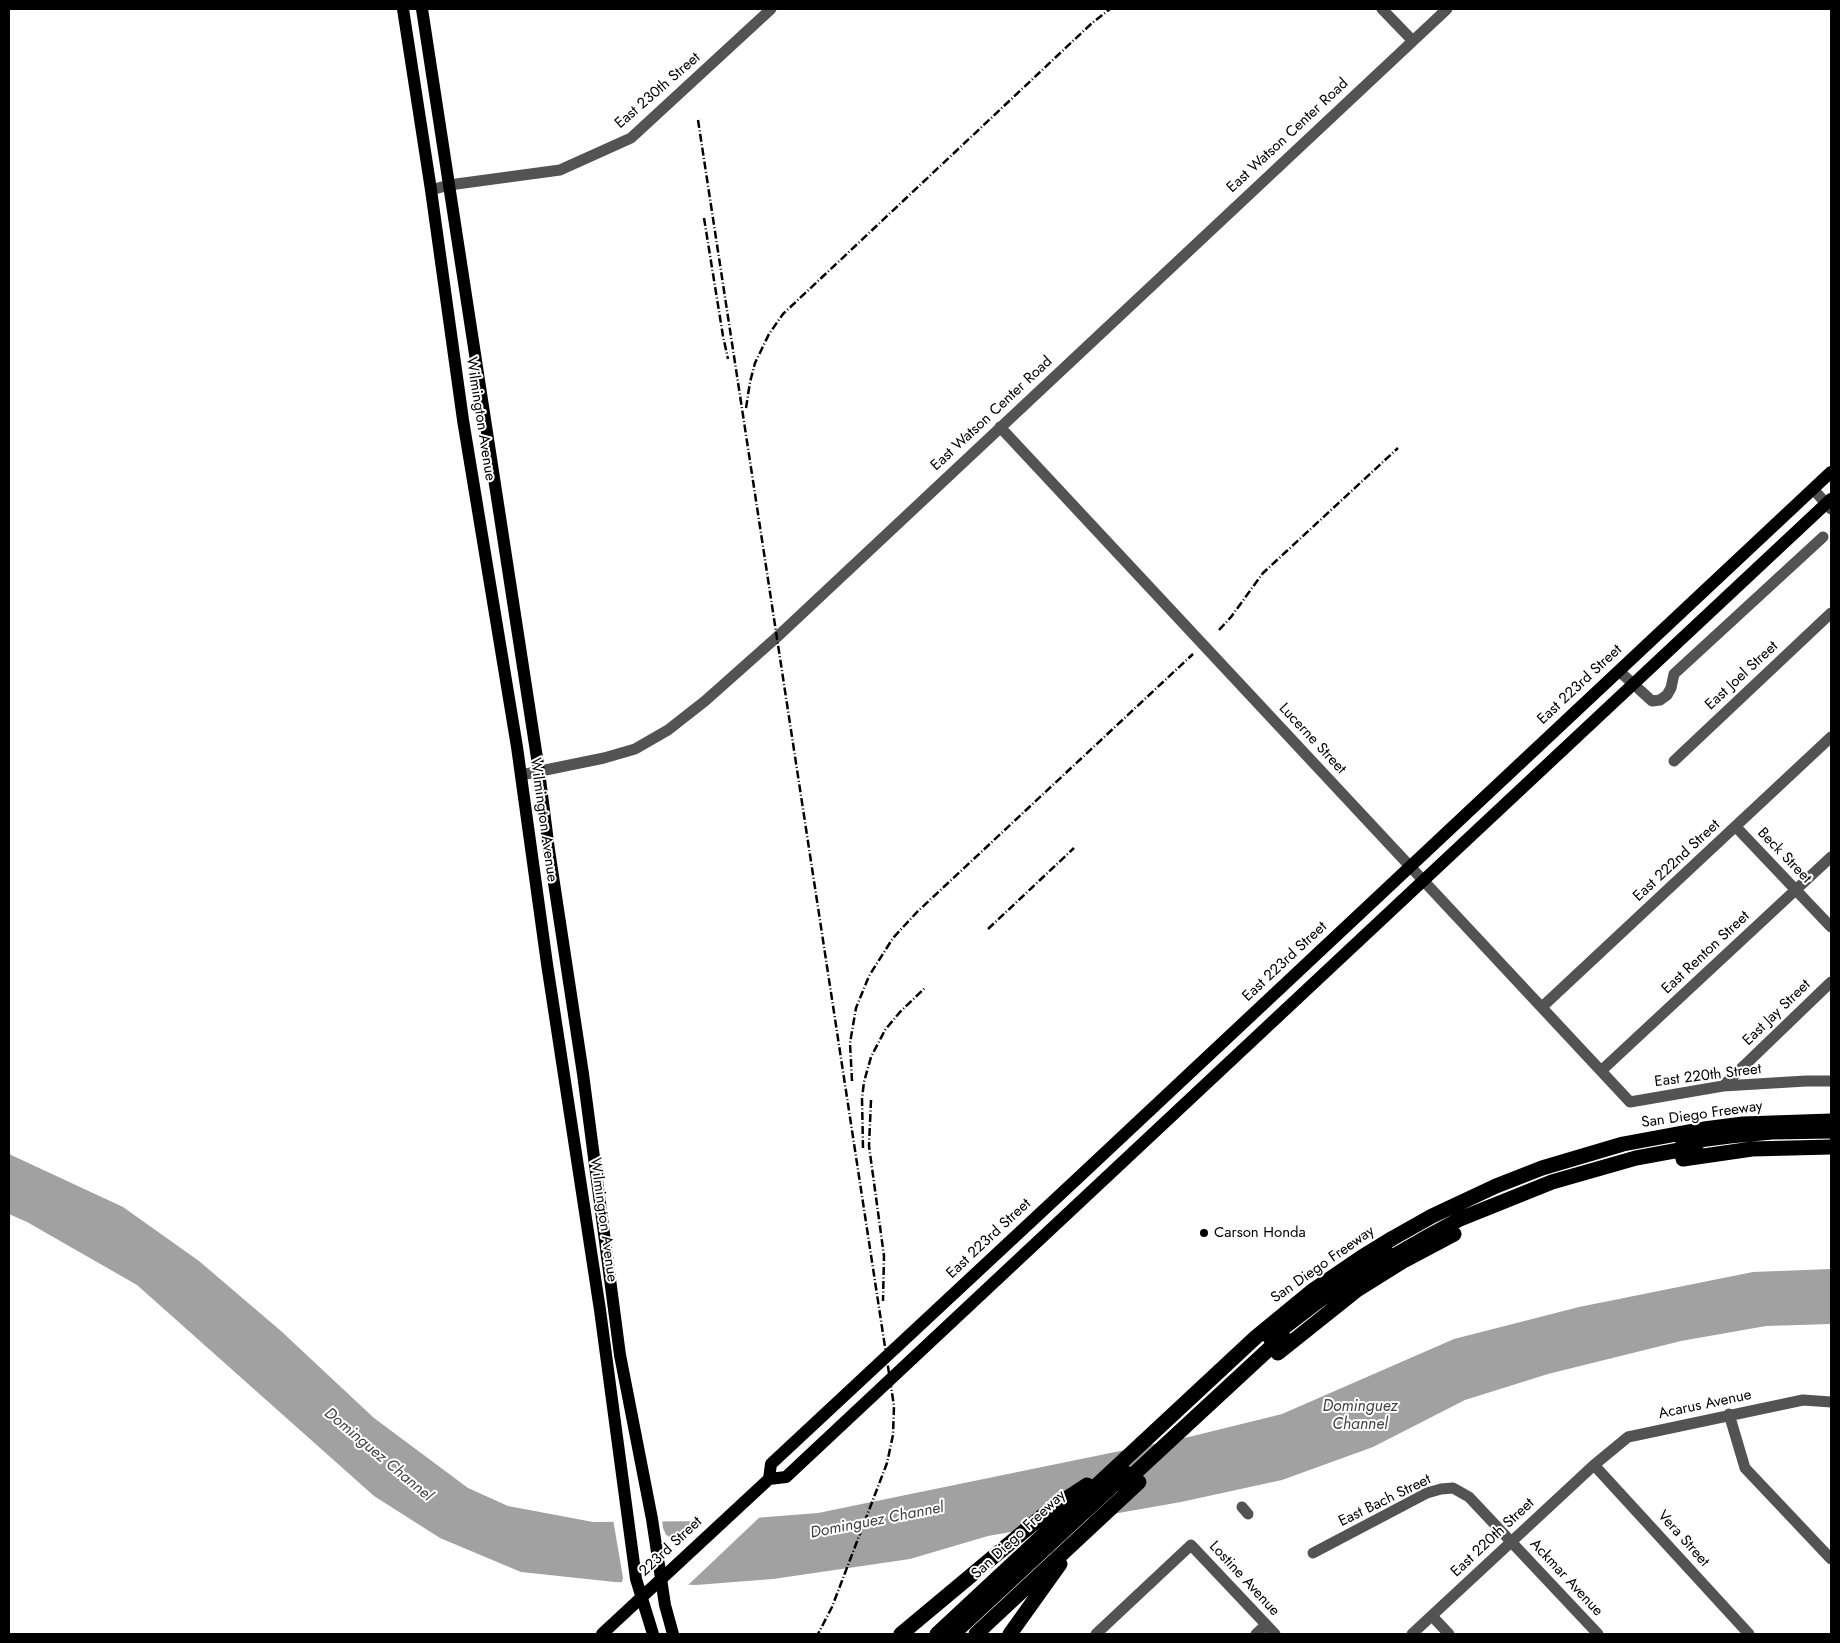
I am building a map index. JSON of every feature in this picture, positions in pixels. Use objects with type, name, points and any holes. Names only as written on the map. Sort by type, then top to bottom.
[{"type":"highway","name":"San Diego Freeway","points":[[937,1634],[1256,1337],[1312,1291],[1393,1238],[1462,1201],[1542,1168],[1623,1144],[1743,1124],[1831,1121]]},
{"type":"highway","points":[[1186,1422],[1275,1334],[1317,1302],[1412,1238],[1499,1195],[1551,1176],[1639,1150],[1730,1136],[1772,1132],[1831,1131]]},
{"type":"highway","points":[[953,1634],[1260,1356],[1349,1284],[1427,1236],[1485,1208],[1552,1182],[1636,1158],[1729,1142],[1788,1137],[1831,1137]]},
{"type":"highway","points":[[976,1634],[1289,1344],[1357,1290],[1405,1260],[1478,1222],[1548,1193],[1606,1176],[1665,1162],[1711,1154],[1752,1149],[1831,1147]]},
{"type":"highway","points":[[902,1634],[1052,1508],[1125,1460]]},
{"type":"highway","points":[[1010,1634],[1076,1540]]},
{"type":"highway","points":[[962,1634],[1052,1546]]},
{"type":"main road","name":"Wilmington Avenue","points":[[403,9],[431,190],[463,420],[521,775],[547,964],[576,1145],[639,1602],[654,1634]]},
{"type":"main road","name":"Wilmington Avenue","points":[[422,9],[539,771],[620,1355],[673,1634]]},
{"type":"main road","name":"East 223rd Street","points":[[731,1515],[769,1479],[771,1464],[1831,472]]},
{"type":"main road","name":"East 223rd Street","points":[[769,1479],[786,1478],[1633,685],[1830,504]]},
{"type":"main road","points":[[576,1145],[592,1143]]},
{"type":"main road","name":"223rd Street","points":[[639,1602],[661,1578],[731,1515]]},
{"type":"main road","points":[[602,1634],[639,1602]]},
{"type":"street","name":"East 230th Street","points":[[431,190],[450,185],[560,170],[631,138],[771,9]]},
{"type":"street","points":[[1382,9],[1412,40]]},
{"type":"street","name":"East Watson Center Road","points":[[521,775],[604,758],[635,749],[672,727],[705,701],[777,637],[1447,9]]},
{"type":"street","name":"Lucerne Street","points":[[1000,427],[1602,1070]]},
{"type":"street","points":[[1813,489],[1830,504]]},
{"type":"street","points":[[1619,671],[1652,701],[1660,700],[1667,695],[1671,688],[1674,674],[1823,537]]},
{"type":"street","name":"East Joel Street","points":[[1674,761],[1831,613]]},
{"type":"street","name":"East 222nd Street","points":[[1542,1006],[1831,737]]},
{"type":"street","name":"Beck Street","points":[[1736,827],[1831,927]]},
{"type":"street","name":"East Renton Street","points":[[1602,1070],[1831,857]]},
{"type":"street","name":"East Jay Street","points":[[1723,1086],[1831,982]]},
{"type":"street","name":"East 220th Street","points":[[1602,1070],[1630,1102],[1723,1086],[1831,1081]]},
{"type":"street","name":"Acarus Avenue","points":[[1594,1464],[1628,1437],[1729,1414],[1803,1400],[1831,1402]]},
{"type":"street","points":[[1729,1414],[1744,1468],[1831,1559]]},
{"type":"street","name":"East 220th Street","points":[[1412,1634],[1594,1464]]},
{"type":"street","name":"Vera Street","points":[[1594,1464],[1749,1634]]},
{"type":"street","name":"East Bach Street","points":[[1313,1553],[1427,1493],[1453,1488],[1469,1497],[1511,1541]]},
{"type":"street","name":"Ackmar Avenue","points":[[1511,1541],[1598,1634]]},
{"type":"street","name":"Lostine Avenue","points":[[1096,1634],[1191,1545],[1275,1634]]},
{"type":"street","points":[[1432,1616],[1449,1634]]},
{"type":"street","points":[[1256,1634],[1266,1625]]},
{"type":"water","name":"Dominguez Channel","points":[[9,1154],[123,1207],[199,1261],[281,1331],[374,1418],[468,1488],[508,1506],[593,1522],[716,1521],[818,1513],[1193,1436],[1282,1414],[1454,1339],[1579,1307],[1753,1272],[1831,1269],[1831,1324],[1766,1326],[1681,1341],[1548,1374],[1465,1400],[1373,1447],[1282,1480],[1181,1502],[988,1536],[910,1559],[773,1579],[696,1585],[615,1582],[521,1572],[440,1538],[374,1496],[137,1285],[27,1222],[9,1214]]},
{"type":"pier","points":[[762,1515],[686,1587],[621,1585],[623,1578],[613,1519],[662,1519],[666,1535],[673,1538],[681,1537],[701,1519]]},
{"type":"railway","points":[[746,408],[755,363],[769,334],[783,314],[1091,24],[1110,9]]},
{"type":"railway","points":[[698,120],[894,1406],[893,1435],[887,1463],[832,1607],[818,1634]]},
{"type":"railway","points":[[704,218],[728,359]]},
{"type":"railway","points":[[1219,630],[1231,617],[1263,573],[1398,448]]},
{"type":"railway","points":[[852,1081],[850,1043],[856,1008],[869,976],[893,938],[917,912],[1193,654]]},
{"type":"railway","points":[[988,929],[1074,848]]},
{"type":"railway","points":[[863,1148],[862,1098],[871,1057],[885,1030],[900,1012],[926,987]]},
{"type":"railway","points":[[871,1100],[869,1146],[884,1256],[883,1301]]},
{"type":"place","name":"Carson Honda","points":[[1204,1233]]}]
